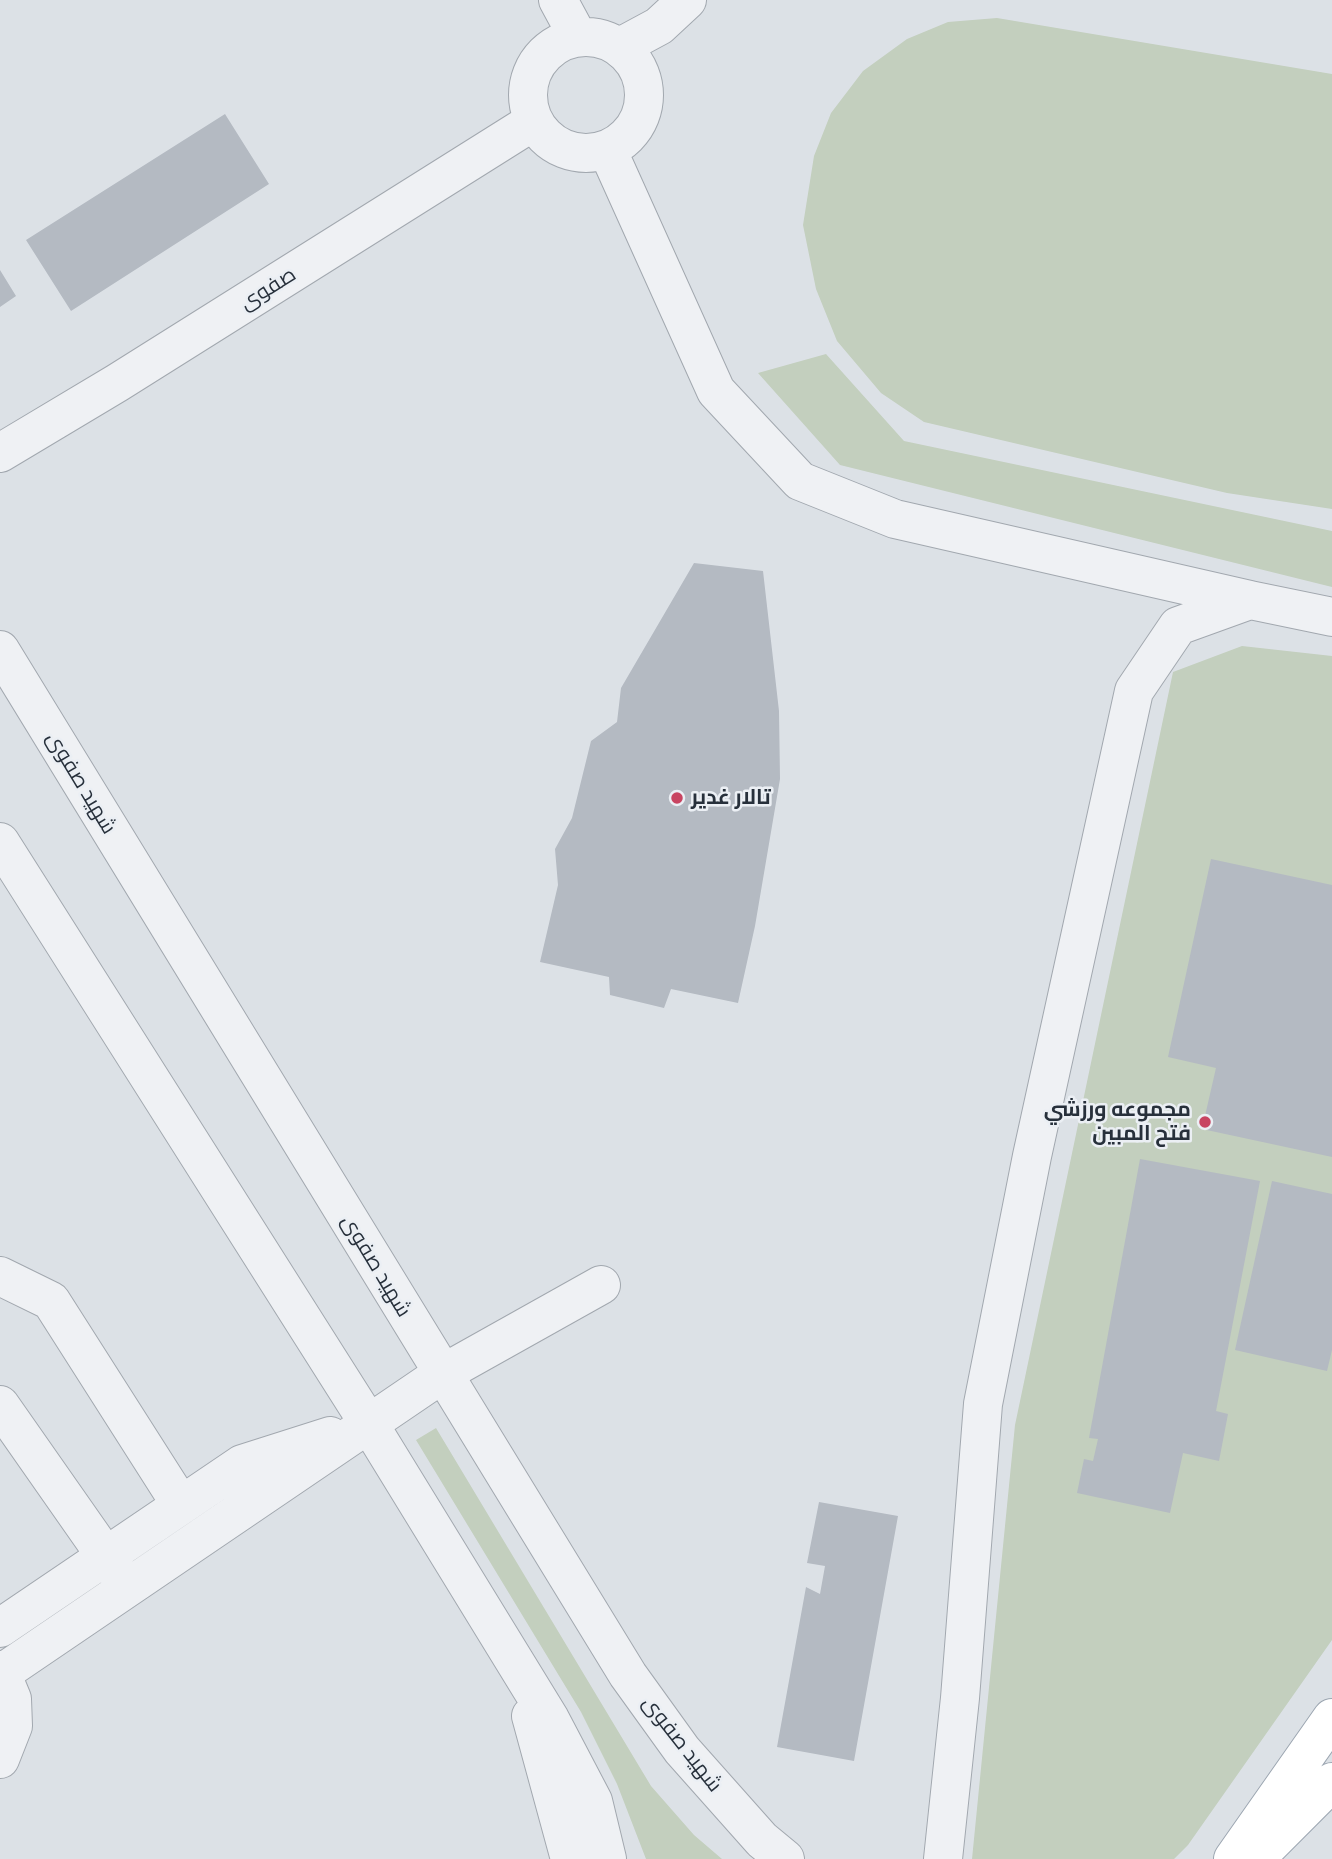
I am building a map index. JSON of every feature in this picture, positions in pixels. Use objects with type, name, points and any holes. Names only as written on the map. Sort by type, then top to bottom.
[{"type":"main road","points":[[1233,1859],[1332,1718]]},
{"type":"main road","points":[[1255,1859],[1332,1782]]},
{"type":"street","points":[[558,0],[578,37]]},
{"type":"street","points":[[620,47],[659,26],[687,0]]},
{"type":"street","points":[[578,37],[600,38],[620,47],[641,75],[642,111],[634,127],[622,140],[607,149],[582,153],[557,146],[544,136],[534,121],[528,104],[528,85],[534,67],[545,53],[561,42],[578,37]]},
{"type":"street","name":"صفوی","points":[[0,453],[117,383],[534,121]]},
{"type":"street","points":[[607,149],[716,391],[800,481],[894,519],[1332,617]]},
{"type":"street","points":[[943,1859],[960,1698],[983,1404],[1032,1156],[1134,691],[1178,626],[1250,600]]},
{"type":"street","name":"شهید صفوی","points":[[0,650],[628,1675],[682,1750],[762,1840],[785,1859]]},
{"type":"street","points":[[0,842],[369,1424],[550,1719],[593,1801],[607,1859]]},
{"type":"street","points":[[0,1276],[51,1301],[181,1505]]},
{"type":"street","points":[[0,1759],[13,1726],[12,1699],[1,1672],[442,1374],[601,1285]]},
{"type":"street","points":[[0,1405],[108,1555],[127,1588]]},
{"type":"street","points":[[0,1628],[242,1464],[369,1424]]},
{"type":"street","points":[[518,1667],[570,1859]]},
{"type":"green space","points":[[997,18],[1332,74],[1332,509],[1227,493],[924,422],[881,393],[837,341],[816,289],[803,225],[814,156],[831,113],[863,71],[907,39],[948,22]]},
{"type":"green space","points":[[826,354],[904,441],[1332,531],[1332,587],[840,465],[758,373]]},
{"type":"green space","name":"مجموعه ورزشي فتح المبين","points":[[1242,646],[1332,656],[1332,1640],[1188,1845],[1174,1859],[972,1859],[1015,1425],[1173,672]]},
{"type":"green space","points":[[436,1428],[651,1786],[694,1835],[722,1859],[646,1859],[617,1784],[581,1712],[416,1440]]},
{"type":"building","points":[[225,114],[269,184],[71,311],[26,240]]},
{"type":"building","points":[[0,270],[16,296],[0,307]]},
{"type":"building","name":"تالار غدیر","points":[[694,563],[763,571],[779,711],[780,779],[755,926],[738,1003],[671,989],[664,1008],[610,995],[609,977],[540,962],[558,885],[555,849],[572,818],[591,741],[617,722],[621,688]]},
{"type":"building","points":[[1211,859],[1332,885],[1332,1157],[1202,1129],[1216,1068],[1168,1057]]},
{"type":"building","points":[[1140,1159],[1260,1181],[1216,1411],[1228,1414],[1219,1461],[1183,1453],[1170,1513],[1077,1493],[1084,1459],[1093,1461],[1098,1439],[1089,1438]]},
{"type":"building","points":[[1272,1181],[1332,1194],[1332,1350],[1327,1371],[1235,1350]]},
{"type":"building","points":[[819,1502],[898,1516],[854,1761],[777,1747],[806,1587],[820,1594],[825,1566],[807,1563]]},
{"type":"place","name":"تالار غدیر","points":[[677,798]]},
{"type":"place","name":"مجموعه ورزشي فتح المبين","points":[[1205,1122]]}]
